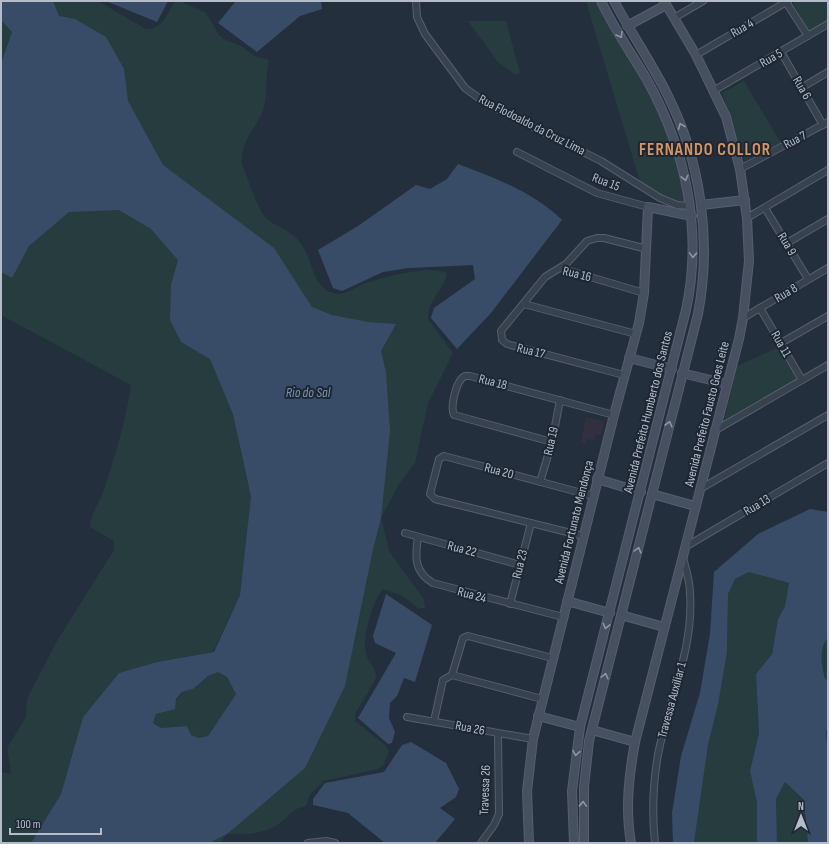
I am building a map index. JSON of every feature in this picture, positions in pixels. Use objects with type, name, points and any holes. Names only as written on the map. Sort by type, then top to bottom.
[{"type":"street","name":"Rua Flodoaldo da Cruz Lima","points":[[416,1],[417,17],[425,34],[457,78],[472,94],[487,104],[607,164],[660,198],[677,205],[690,206]]},
{"type":"street","name":"Avenida Prefeito Humberto dos Santos","points":[[574,843],[572,791],[580,727],[641,492],[690,294],[693,249],[692,216],[683,168],[666,119],[646,79],[601,1]]},
{"type":"street","name":"Avenida Prefeito Humberto dos Santos","points":[[584,843],[584,787],[592,730],[701,298],[704,263],[701,205],[695,173],[682,129],[667,94],[614,1]]},
{"type":"street","points":[[674,18],[703,1]]},
{"type":"street","points":[[787,1],[808,36]]},
{"type":"street","name":"Rua 4","points":[[696,55],[787,1]]},
{"type":"street","points":[[627,26],[665,3]]},
{"type":"street","name":"Avenida Prefeito Fausto Goes Leite","points":[[630,843],[628,806],[630,772],[635,742],[744,318],[749,261],[745,200],[740,169],[730,129],[714,91],[696,55],[665,3]]},
{"type":"street","name":"Rua 5","points":[[714,91],[828,24]]},
{"type":"street","name":"Rua 6","points":[[781,52],[801,88],[825,124]]},
{"type":"street","points":[[801,88],[828,72]]},
{"type":"street","name":"Rua 7","points":[[740,169],[825,124]]},
{"type":"street","name":"Rua 15","points":[[517,152],[597,193],[648,207],[692,216]]},
{"type":"street","points":[[747,218],[828,170]]},
{"type":"street","points":[[701,205],[745,200]]},
{"type":"street","name":"Avenida Fortunato Mendonça","points":[[529,843],[527,791],[533,739],[597,479],[636,334],[644,293],[648,207]]},
{"type":"street","name":"Rua 9","points":[[765,208],[808,279]]},
{"type":"street","points":[[787,243],[828,219]]},
{"type":"street","points":[[560,268],[566,264],[587,241],[597,238],[604,238],[647,249]]},
{"type":"street","name":"Rua 16","points":[[524,304],[548,274],[560,268],[644,293]]},
{"type":"street","name":"Rua 8","points":[[744,318],[828,268]]},
{"type":"street","points":[[690,294],[701,298]]},
{"type":"street","points":[[524,304],[636,334]]},
{"type":"street","name":"Rua 17","points":[[524,304],[502,329],[501,336],[504,343],[624,374]]},
{"type":"street","name":"Rua 11","points":[[760,308],[802,380]]},
{"type":"street","points":[[781,343],[828,316]]},
{"type":"street","points":[[629,358],[672,369]]},
{"type":"street","points":[[714,431],[828,365]]},
{"type":"street","points":[[682,373],[727,384]]},
{"type":"street","name":"Rua 18","points":[[552,442],[454,415],[453,408],[460,379],[466,376],[614,415]]},
{"type":"street","name":"Rua 19","points":[[540,482],[552,442],[560,400]]},
{"type":"street","points":[[700,489],[827,419]]},
{"type":"street","name":"Rua 20","points":[[530,523],[438,500],[432,497],[429,493],[437,462],[444,456],[593,496]]},
{"type":"street","name":"Rua 13","points":[[685,548],[828,463]]},
{"type":"street","points":[[597,479],[641,492]]},
{"type":"street","points":[[652,494],[695,506]]},
{"type":"street","points":[[530,523],[583,536]]},
{"type":"street","name":"Rua 23","points":[[510,604],[530,523]]},
{"type":"street","name":"Rua 22","points":[[405,533],[520,565]]},
{"type":"street","name":"Rua 24","points":[[418,537],[417,566],[420,573],[429,581],[443,587],[563,617]]},
{"type":"street","name":"Travessa Auxiliar 1","points":[[655,843],[654,800],[658,755],[682,667],[690,618],[690,587],[683,557]]},
{"type":"street","points":[[567,601],[610,613]]},
{"type":"street","points":[[621,615],[664,627]]},
{"type":"street","points":[[452,675],[461,641],[467,636],[552,658]]},
{"type":"street","points":[[434,721],[443,680],[452,675],[542,699]]},
{"type":"street","points":[[538,716],[580,727]]},
{"type":"street","name":"Rua 26","points":[[406,717],[533,739]]},
{"type":"street","points":[[592,730],[635,742]]},
{"type":"street","name":"Travessa 26","points":[[481,843],[494,826],[498,814],[498,734]]},
{"type":"street","points":[[308,843],[326,841],[335,843]]},
{"type":"shaded area","points":[[586,417],[604,421],[601,435],[596,434],[595,440],[587,439],[586,444],[581,442]]},
{"type":"green space","points":[[1,1],[98,1],[146,29],[161,24],[175,1],[180,1],[206,13],[219,35],[225,40],[241,46],[255,56],[269,60],[264,107],[258,121],[246,140],[242,155],[242,164],[260,209],[267,219],[290,233],[298,240],[307,255],[317,280],[325,289],[336,294],[341,294],[372,281],[394,275],[430,270],[447,273],[443,285],[433,300],[428,319],[453,353],[428,403],[415,463],[399,484],[381,518],[239,443],[251,497],[248,533],[240,595],[213,652],[157,662],[119,673],[83,717],[61,794],[31,843],[1,843],[1,772],[11,774],[7,748],[26,717],[27,699],[57,641],[114,550],[114,541],[90,527],[92,517],[104,490],[116,451],[131,385],[1,315]]},
{"type":"green space","points":[[586,1],[598,1],[605,18],[664,120],[681,173],[685,203],[684,211],[658,196],[640,182]]},
{"type":"green space","points":[[798,1],[828,1],[828,20],[808,31],[793,4]]},
{"type":"green space","points":[[468,21],[506,21],[520,73],[516,75],[498,62]]},
{"type":"green space","points":[[744,81],[781,143],[745,161],[722,93]]},
{"type":"green space","points":[[779,347],[798,379],[724,422],[737,366]]},
{"type":"green space","points":[[381,518],[390,553],[424,599],[425,608],[418,608],[403,596],[383,589],[375,603],[369,620],[365,638],[365,647],[368,660],[375,670],[376,676],[355,714],[355,721],[386,746],[389,752],[384,764],[378,769],[324,781],[310,794],[306,806],[294,810],[281,822],[269,829],[248,834],[227,834],[372,554]]},
{"type":"green space","points":[[749,572],[789,583],[785,606],[778,619],[772,654],[756,674],[759,733],[750,771],[757,803],[757,843],[694,843],[708,745],[718,705],[727,652],[728,594],[735,579]]},
{"type":"green space","points":[[828,638],[828,680],[825,679],[822,652]]},
{"type":"green space","points":[[218,672],[227,677],[236,694],[208,736],[199,738],[190,735],[187,726],[161,728],[153,723],[156,714],[176,700],[183,692],[193,689],[208,676]]},
{"type":"green space","points":[[785,782],[804,800],[808,843],[777,843],[776,799]]},
{"type":"green space","points":[[227,834],[220,843],[209,843]]},
{"type":"water","name":"Rio do Sal","points":[[1,1],[53,1],[59,16],[75,19],[106,37],[124,69],[128,101],[163,165],[274,248],[312,307],[332,315],[368,322],[396,324],[381,351],[386,372],[390,431],[381,518],[372,554],[345,686],[305,768],[227,834],[209,843],[31,843],[61,794],[83,717],[119,673],[157,662],[214,652],[240,595],[251,497],[233,414],[210,359],[181,342],[170,320],[171,285],[178,260],[151,229],[119,210],[69,212],[29,246],[12,278],[1,272],[1,64],[12,32],[1,20]],"holes":[[[218,672],[227,677],[236,694],[208,736],[199,738],[191,735],[187,726],[161,728],[153,723],[156,714],[175,709],[176,699],[182,692],[193,689],[208,676]]]},
{"type":"water","points":[[106,1],[168,1],[157,22]]},
{"type":"water","points":[[236,1],[321,1],[322,9],[300,16],[257,52],[218,23]]},
{"type":"water","points":[[458,164],[500,180],[539,201],[562,220],[491,313],[457,349],[431,318],[434,308],[475,279],[473,265],[409,268],[383,272],[342,291],[333,288],[318,250],[358,226],[416,185],[430,189],[447,179]]},
{"type":"water","points":[[810,509],[828,512],[828,638],[823,647],[822,657],[825,679],[828,680],[828,728],[826,731],[828,757],[828,843],[808,843],[804,800],[785,782],[776,799],[777,843],[757,843],[757,803],[750,771],[759,733],[756,674],[772,654],[778,619],[785,606],[789,583],[749,572],[735,579],[728,594],[727,652],[718,705],[708,745],[694,843],[673,843],[672,813],[681,756],[700,693],[710,634],[714,572],[758,534]]},
{"type":"water","points":[[386,594],[432,625],[415,682],[404,678],[397,696],[390,703],[389,718],[395,732],[392,743],[388,744],[358,718],[396,653],[375,643],[373,636]]},
{"type":"water","points":[[411,742],[446,763],[459,789],[456,797],[440,808],[455,819],[435,843],[385,843],[348,813],[313,805],[313,799],[325,783],[384,772],[402,745]]},
{"type":"district","name":"FERNANDO COLLOR","points":[[705,150]]}]
